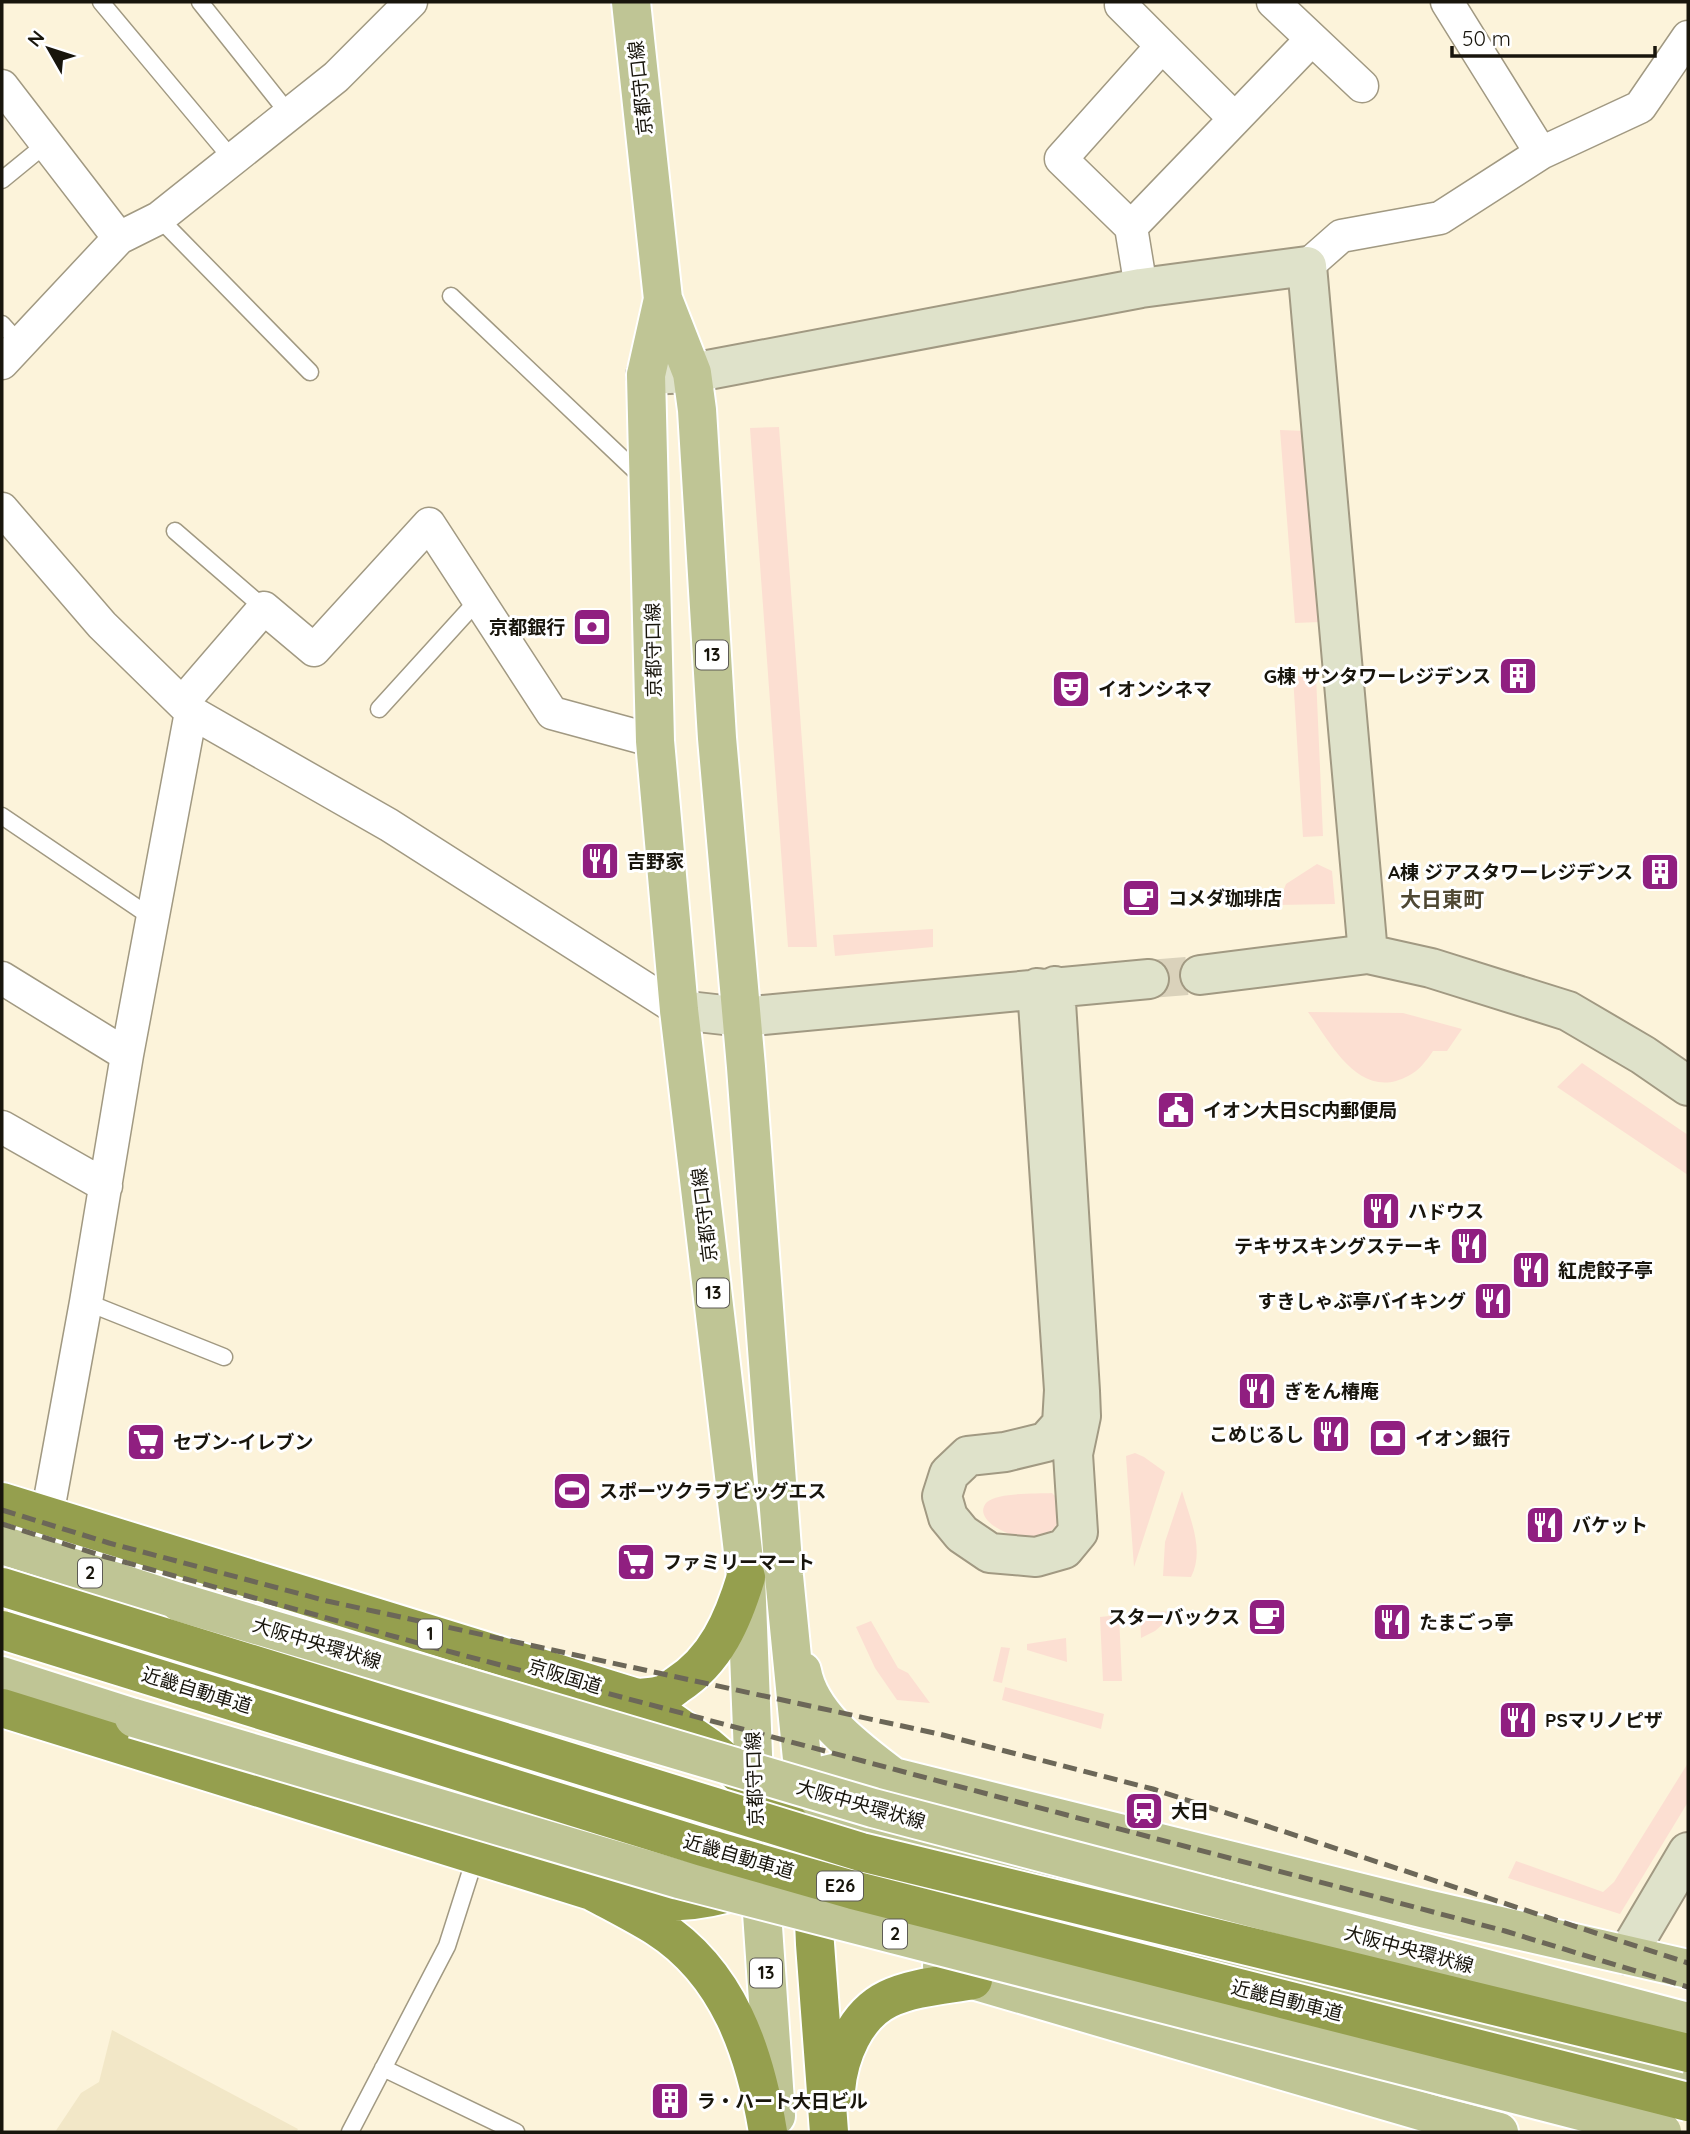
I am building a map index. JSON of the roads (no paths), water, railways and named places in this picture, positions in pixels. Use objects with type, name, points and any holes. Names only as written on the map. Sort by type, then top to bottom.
[{"type":"highway","name":"京阪国道","points":[[2,1502],[637,1698],[708,1747],[780,1841]]},
{"type":"highway","points":[[637,1698],[664,1694],[690,1677],[710,1656],[734,1614],[746,1577]]},
{"type":"highway","name":"近畿自動車道","points":[[2,1587],[861,1852],[1688,2053]]},
{"type":"highway","name":"近畿自動車道","points":[[2,1630],[853,1890],[1688,2102]]},
{"type":"highway","points":[[4,1687],[476,1856],[592,1891],[659,1903],[691,1902],[720,1896],[780,1841]]},
{"type":"highway","points":[[780,1841],[830,2132]]},
{"type":"highway","points":[[592,1891],[659,1928],[708,1972],[726,1998],[742,2031],[753,2065],[768,2132]]},
{"type":"highway","points":[[830,2132],[836,2080],[842,2057],[852,2034],[867,2014],[886,2000],[908,1992],[973,1980]]},
{"type":"main road","name":"京都守口線","points":[[631,2],[663,299],[692,373],[697,411],[717,738],[742,1017],[784,1576],[804,1782]]},
{"type":"main road","name":"京都守口線","points":[[663,299],[646,375],[655,741],[679,1010],[780,1841],[777,2132]]},
{"type":"main road","name":"大阪中央環状線","points":[[2,1545],[178,1602],[873,1808],[1688,2022]]},
{"type":"main road","points":[[2,1572],[705,1786],[780,1841],[868,1933],[973,1980],[1499,2132]]},
{"type":"main road","points":[[784,1576],[805,1689],[845,1741],[893,1777]]},
{"type":"main road","points":[[4,1687],[685,1861],[780,1841],[823,1820],[1688,2041]]},
{"type":"main road","name":"2","points":[[4,1687],[134,1718],[679,1879],[1662,2132]]},
{"type":"main road","points":[[780,1841],[804,1782],[850,1769],[893,1777],[1426,1909],[1688,1969]]},
{"type":"main road","points":[[780,1841],[890,1881],[1688,2074]]},
{"type":"street","points":[[8,343],[119,238],[159,218],[336,77],[411,2]]},
{"type":"street","points":[[1124,2],[1121,5],[1235,119]]},
{"type":"street","points":[[1273,2],[1362,86]]},
{"type":"street","points":[[1447,2],[1552,148]]},
{"type":"street","points":[[646,375],[692,373],[1140,288],[1307,266],[1341,236],[1440,218],[1552,148],[1640,107],[1688,37]]},
{"type":"street","points":[[1131,227],[1311,40]]},
{"type":"street","points":[[1140,288],[1131,227],[1061,159],[1162,46]]},
{"type":"street","points":[[2,86],[119,238]]},
{"type":"street","points":[[1307,266],[1368,954]]},
{"type":"street","points":[[2,509],[102,625],[187,707],[389,825],[679,1010],[742,1017],[1149,979]]},
{"type":"street","points":[[47,1516],[187,707],[264,608],[314,650],[429,524],[552,713],[655,741]]},
{"type":"street","points":[[1200,975],[1368,954],[1490,985],[1568,1011],[1643,1055],[1688,1086]]},
{"type":"street","points":[[2,978],[127,1055]]},
{"type":"street","points":[[1046,987],[1081,1416],[1073,1454],[1078,1532],[1064,1549],[1036,1557],[990,1553],[962,1534],[948,1517],[942,1496],[949,1474],[968,1456],[1004,1452],[1045,1442],[1062,1424],[1065,1390],[1046,987]]},
{"type":"street","points":[[2,1127],[106,1186]]},
{"type":"street","points":[[1627,1955],[1688,1852]]},
{"type":"lane","points":[[101,2],[233,160]]},
{"type":"lane","points":[[200,2],[289,114]]},
{"type":"lane","points":[[2,180],[46,144]]},
{"type":"lane","points":[[159,218],[310,372]]},
{"type":"lane","points":[[451,296],[648,483]]},
{"type":"lane","points":[[175,531],[264,608]]},
{"type":"lane","points":[[379,709],[478,600]]},
{"type":"lane","points":[[2,816],[151,917]]},
{"type":"lane","points":[[86,1302],[224,1357]]},
{"type":"lane","points":[[350,2132],[447,1946],[476,1856]]},
{"type":"lane","points":[[383,2068],[516,2132]]},
{"type":"tunnel","points":[[1149,979],[1200,975]]},
{"type":"railway","points":[[2,1510],[109,1543],[327,1601],[939,1734],[1153,1789],[1688,1963]]},
{"type":"railway","points":[[2,1524],[106,1557],[436,1648],[1505,1931],[1688,1987]]},
{"type":"place","name":"京都銀行","points":[[592,627]]},
{"type":"place","name":"G棟 サンタワーレジデンス","points":[[1518,676]]},
{"type":"place","name":"イオンシネマ","points":[[1071,689]]},
{"type":"place","name":"吉野家","points":[[600,861]]},
{"type":"place","name":"A棟 ジアスタワーレジデンス","points":[[1660,872]]},
{"type":"place","name":"コメダ珈琲店","points":[[1141,898]]},
{"type":"place","name":"イオン大日SC内郵便局","points":[[1176,1110]]},
{"type":"place","name":"ハドウス","points":[[1381,1211]]},
{"type":"place","name":"テキサスキングステーキ","points":[[1469,1246]]},
{"type":"place","name":"紅虎餃子亭","points":[[1531,1270]]},
{"type":"place","name":"すきしゃぶ亭バイキング","points":[[1493,1301]]},
{"type":"place","name":"ぎをん椿庵","points":[[1257,1391]]},
{"type":"place","name":"こめじるし","points":[[1331,1434]]},
{"type":"place","name":"イオン銀行","points":[[1388,1438]]},
{"type":"place","name":"セブン-イレブン","points":[[146,1442]]},
{"type":"place","name":"スポーツクラブビッグエス","points":[[572,1491]]},
{"type":"place","name":"バケット","points":[[1545,1525]]},
{"type":"place","name":"ファミリーマート","points":[[636,1562]]},
{"type":"place","name":"スターバックス","points":[[1267,1617]]},
{"type":"place","name":"たまごっ亭","points":[[1392,1622]]},
{"type":"place","name":"PSマリノピザ","points":[[1518,1720]]},
{"type":"place","name":"大日","points":[[1144,1811]]},
{"type":"place","name":"ラ・ハート大日ビル","points":[[670,2101]]},
{"type":"district","name":"大日東町","points":[[1442,900]]}]
